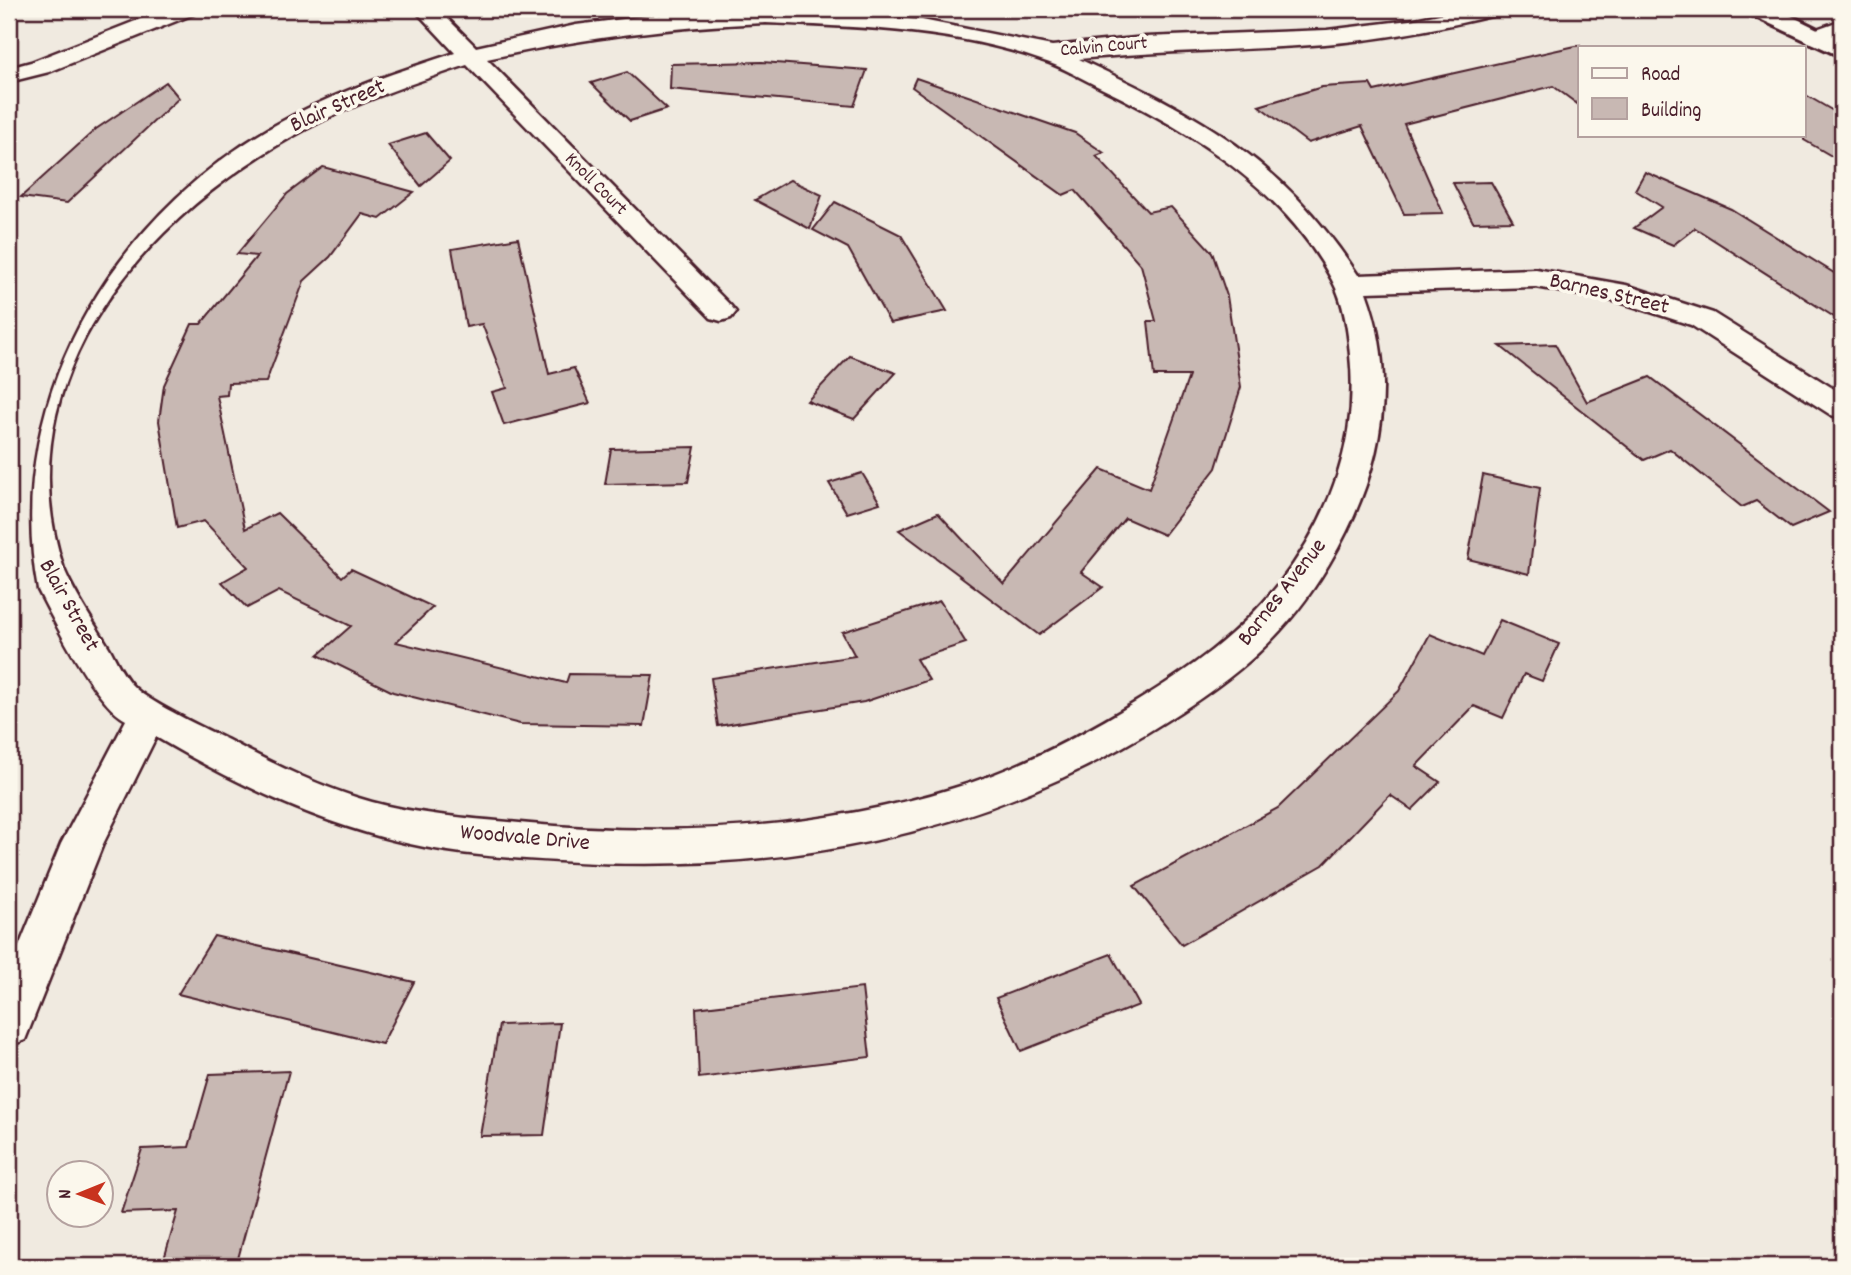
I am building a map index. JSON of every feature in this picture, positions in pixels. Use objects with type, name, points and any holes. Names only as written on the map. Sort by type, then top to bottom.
[{"type":"street","points":[[9,75],[40,67],[186,9]]},
{"type":"street","points":[[425,9],[469,57]]},
{"type":"street","name":"Calvin Court","points":[[469,57],[595,29],[667,20],[756,15],[915,26],[989,37],[1047,53],[1157,43],[1307,40],[1416,26],[1492,9]]},
{"type":"street","points":[[1758,9],[1842,50]]},
{"type":"street","points":[[1816,37],[1842,27]]},
{"type":"street","name":"Barnes Avenue","points":[[925,813],[990,792],[1060,763],[1150,714],[1242,649],[1305,573],[1332,531],[1361,458],[1367,423],[1368,385],[1364,345],[1348,284],[1314,232],[1279,191],[1253,167],[1188,121],[1047,53]]},
{"type":"street","name":"Knoll Court","points":[[469,57],[721,313]]},
{"type":"street","name":"Blair Street","points":[[148,714],[123,699],[54,591],[38,553],[27,504],[25,460],[32,414],[48,364],[70,322],[105,273],[171,206],[202,182],[306,119],[391,83],[469,57]]},
{"type":"street","name":"Barnes Street","points":[[1348,284],[1525,277],[1568,282],[1626,294],[1702,319],[1842,408]]},
{"type":"street","points":[[9,1026],[82,844],[148,714]]},
{"type":"street","name":"Woodvale Drive","points":[[148,714],[242,769],[294,792],[343,810],[410,828],[514,841],[655,846],[807,837],[925,813]]},
{"type":"building","points":[[1580,45],[1578,105],[1553,86],[1404,124],[1443,213],[1404,214],[1362,126],[1308,143],[1259,106],[1322,87],[1370,84],[1374,91]]},
{"type":"building","points":[[762,62],[867,70],[854,106],[670,89],[671,64]]},
{"type":"building","points":[[627,72],[667,109],[630,121],[591,83]]},
{"type":"building","points":[[916,78],[1075,133],[1104,153],[1096,156],[1148,212],[1171,207],[1212,252],[1227,296],[1241,387],[1216,468],[1164,535],[1125,518],[1081,572],[1103,587],[1039,635],[899,530],[938,513],[1004,584],[1101,469],[1149,489],[1189,376],[1154,376],[1148,321],[1156,321],[1141,265],[1075,190],[1063,195],[912,87]]},
{"type":"building","points":[[166,82],[179,98],[67,203],[21,197],[96,129]]},
{"type":"building","points":[[1806,95],[1842,116],[1842,162],[1804,140]]},
{"type":"building","points":[[426,133],[450,161],[421,186],[388,145]]},
{"type":"building","points":[[323,167],[414,192],[380,219],[362,214],[330,257],[304,281],[266,382],[228,383],[227,395],[217,396],[245,529],[277,513],[342,577],[351,569],[433,607],[396,642],[566,683],[569,674],[653,675],[644,726],[520,724],[393,692],[318,655],[351,626],[279,591],[247,608],[222,582],[248,567],[204,521],[177,528],[159,421],[164,385],[192,324],[201,324],[257,256],[237,254],[287,194]]},
{"type":"building","points":[[1645,172],[1731,209],[1842,278],[1842,322],[1695,228],[1673,245],[1634,228],[1662,207],[1635,190]]},
{"type":"building","points":[[790,180],[822,195],[810,229],[755,200]]},
{"type":"building","points":[[1491,182],[1513,221],[1473,222],[1453,183]]},
{"type":"building","points":[[835,202],[901,235],[947,311],[890,323],[848,248],[813,230]]},
{"type":"building","points":[[518,238],[549,374],[574,368],[590,403],[504,425],[492,392],[507,388],[482,324],[466,327],[452,249]]},
{"type":"building","points":[[1555,344],[1587,402],[1650,377],[1829,512],[1791,528],[1756,501],[1742,507],[1670,449],[1644,460],[1500,346]]},
{"type":"building","points":[[850,356],[896,373],[854,419],[807,401]]},
{"type":"building","points":[[695,447],[688,482],[605,484],[611,449]]},
{"type":"building","points":[[862,473],[880,503],[847,513],[829,483]]},
{"type":"building","points":[[1483,475],[1540,488],[1529,574],[1468,559]]},
{"type":"building","points":[[940,601],[966,643],[916,659],[929,680],[864,702],[718,726],[711,678],[855,656],[842,632]]},
{"type":"building","points":[[1500,620],[1559,644],[1542,681],[1524,674],[1503,718],[1474,706],[1416,766],[1440,782],[1412,810],[1390,795],[1323,865],[1182,945],[1134,886],[1278,808],[1399,691],[1430,634],[1482,656]]},
{"type":"building","points":[[214,936],[414,982],[382,1044],[178,994]]},
{"type":"building","points":[[1111,954],[1139,1005],[1021,1051],[996,998]]},
{"type":"building","points":[[862,988],[870,1057],[699,1078],[696,1008]]},
{"type":"building","points":[[560,1023],[544,1135],[480,1136],[499,1025]]},
{"type":"building","points":[[289,1071],[236,1266],[162,1266],[178,1211],[121,1213],[142,1149],[189,1147],[210,1074]]}]
